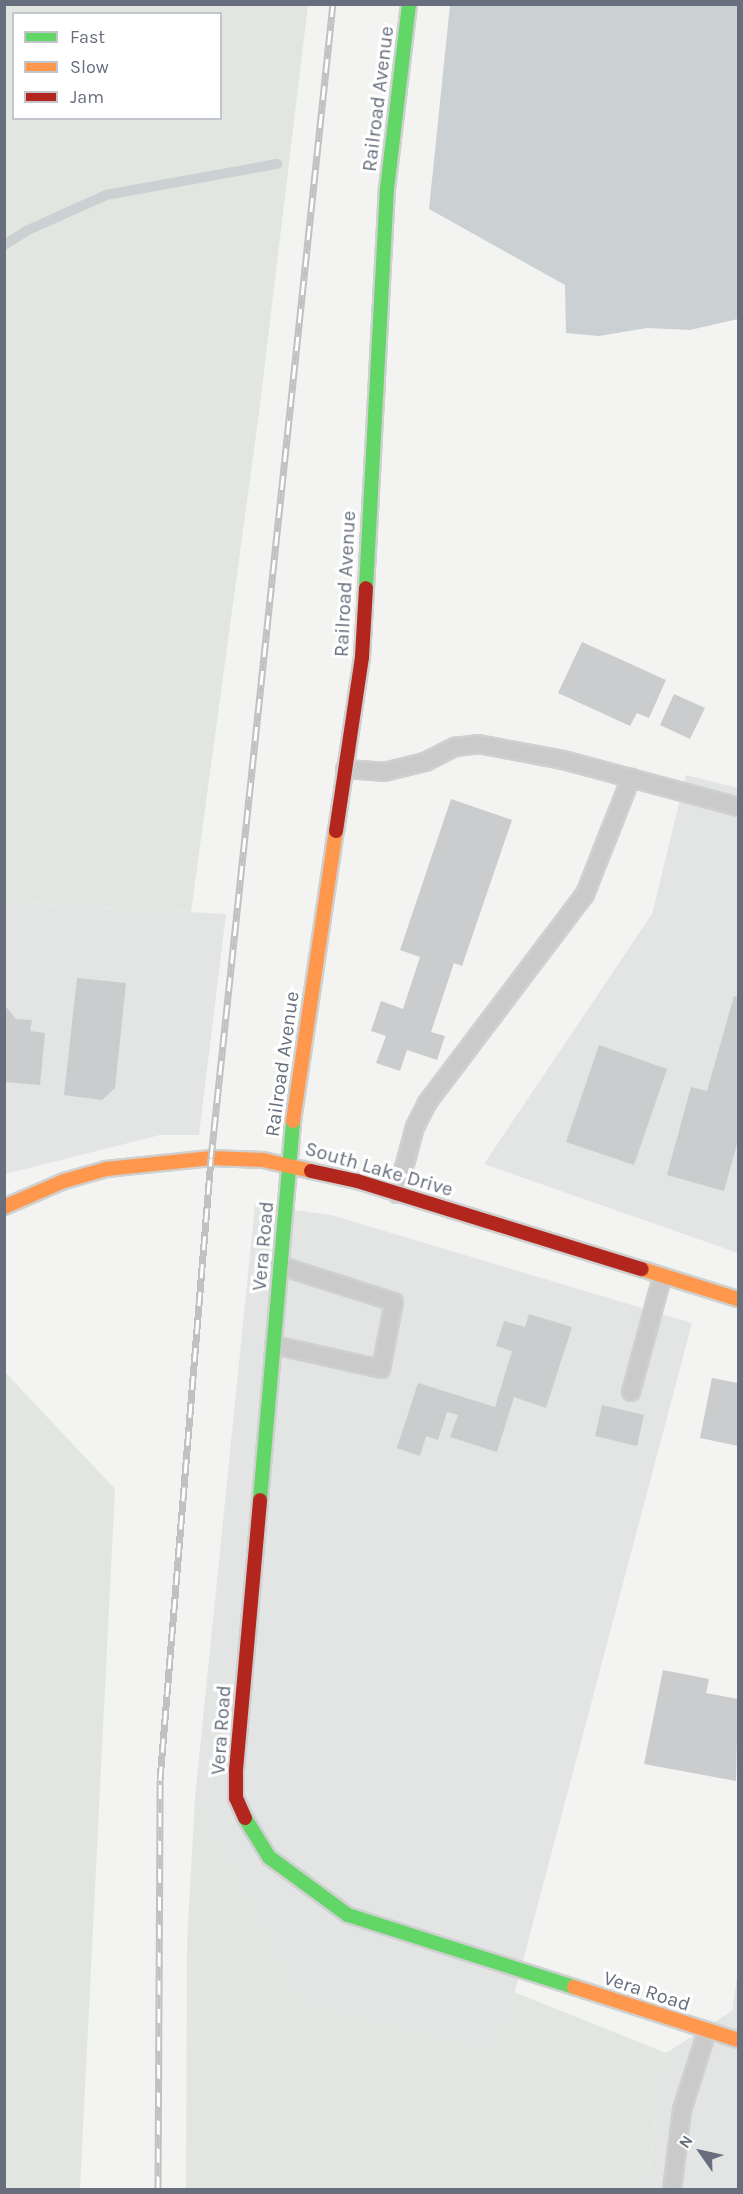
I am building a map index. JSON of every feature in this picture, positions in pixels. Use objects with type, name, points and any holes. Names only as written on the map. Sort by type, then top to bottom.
[{"type":"street","name":"Railroad Avenue","points":[[289,1163],[362,657],[387,189],[409,4]]},
{"type":"street","name":"South Lake Drive","points":[[4,1207],[64,1181],[126,1165],[211,1158],[289,1163],[738,1299]]},
{"type":"street","name":"Vera Road","points":[[289,1163],[236,1770],[236,1798],[250,1829],[269,1857],[348,1915],[738,2040]]},
{"type":"lane","points":[[345,769],[384,772],[425,762],[455,747],[478,744],[563,760],[738,807]]},
{"type":"lane","points":[[397,1194],[415,1127],[427,1104],[585,894],[631,778]]},
{"type":"lane","points":[[274,1345],[381,1369],[394,1302],[281,1266]]},
{"type":"lane","points":[[632,1392],[662,1277]]},
{"type":"lane","points":[[672,2190],[682,2110],[707,2031]]},
{"type":"shaded area","points":[[4,5],[308,5],[259,413],[191,912],[5,902]]},
{"type":"shaded area","points":[[450,5],[738,5],[738,319],[690,330],[647,328],[599,336],[566,333],[565,285],[429,209]]},
{"type":"shaded area","points":[[686,775],[738,788],[738,1253],[484,1164],[652,914]]},
{"type":"shaded area","points":[[4,902],[226,914],[199,1135],[160,1135],[5,1174]]},
{"type":"shaded area","points":[[255,1205],[331,1215],[692,1323],[498,2055],[301,2003],[195,1798]]},
{"type":"shaded area","points":[[4,1371],[115,1489],[80,2189],[5,2189]]},
{"type":"shaded area","points":[[195,1798],[302,2003],[498,2055],[514,1992],[666,2053],[645,2189],[186,2189],[187,1941]]},
{"type":"shaded area","points":[[738,1970],[738,2189],[645,2190],[666,2053],[732,2011]]},
{"type":"building","points":[[582,642],[666,680],[649,718],[637,713],[630,726],[558,693]]},
{"type":"building","points":[[674,694],[705,708],[690,739],[660,725]]},
{"type":"building","points":[[451,799],[512,820],[462,966],[454,963],[431,1032],[445,1036],[437,1060],[407,1050],[400,1071],[376,1063],[386,1036],[371,1031],[381,1001],[403,1009],[420,957],[400,950]]},
{"type":"building","points":[[77,978],[126,983],[115,1088],[102,1100],[64,1095]]},
{"type":"building","points":[[734,996],[738,997],[738,1140],[724,1191],[667,1175],[691,1087],[707,1091]]},
{"type":"building","points":[[5,1006],[16,1019],[32,1020],[30,1031],[45,1033],[40,1085],[5,1082]]},
{"type":"building","points":[[599,1045],[667,1069],[634,1165],[566,1142]]},
{"type":"building","points":[[529,1314],[572,1327],[546,1408],[514,1397],[497,1452],[450,1437],[458,1415],[447,1412],[438,1440],[426,1436],[420,1456],[397,1448],[418,1383],[495,1407],[512,1351],[496,1346],[504,1321],[525,1327]]},
{"type":"building","points":[[712,1378],[738,1383],[738,1446],[700,1438]]},
{"type":"building","points":[[602,1405],[644,1415],[637,1446],[595,1436]]},
{"type":"building","points":[[663,1670],[709,1679],[706,1693],[738,1699],[736,1781],[644,1764]]},
{"type":"waterway","points":[[4,245],[26,231],[106,195],[277,164]]},
{"type":"railway","points":[[158,2190],[160,1780],[211,1158],[333,4]]},
{"type":"traffic: fast","points":[[366,588],[387,189],[409,4]]},
{"type":"traffic: fast","points":[[260,1500],[293,1121]]},
{"type":"traffic: fast","points":[[245,1818],[269,1857],[348,1915],[574,1987]]},
{"type":"traffic: slow","points":[[293,1121],[336,831]]},
{"type":"traffic: slow","points":[[4,1207],[64,1181],[106,1169],[211,1158],[263,1160],[311,1171]]},
{"type":"traffic: slow","points":[[642,1269],[738,1299]]},
{"type":"traffic: slow","points":[[574,1987],[738,2040]]},
{"type":"traffic: jam","points":[[336,831],[362,657],[366,588]]},
{"type":"traffic: jam","points":[[311,1171],[357,1181],[642,1269]]},
{"type":"traffic: jam","points":[[245,1818],[236,1798],[236,1770],[260,1500]]}]
